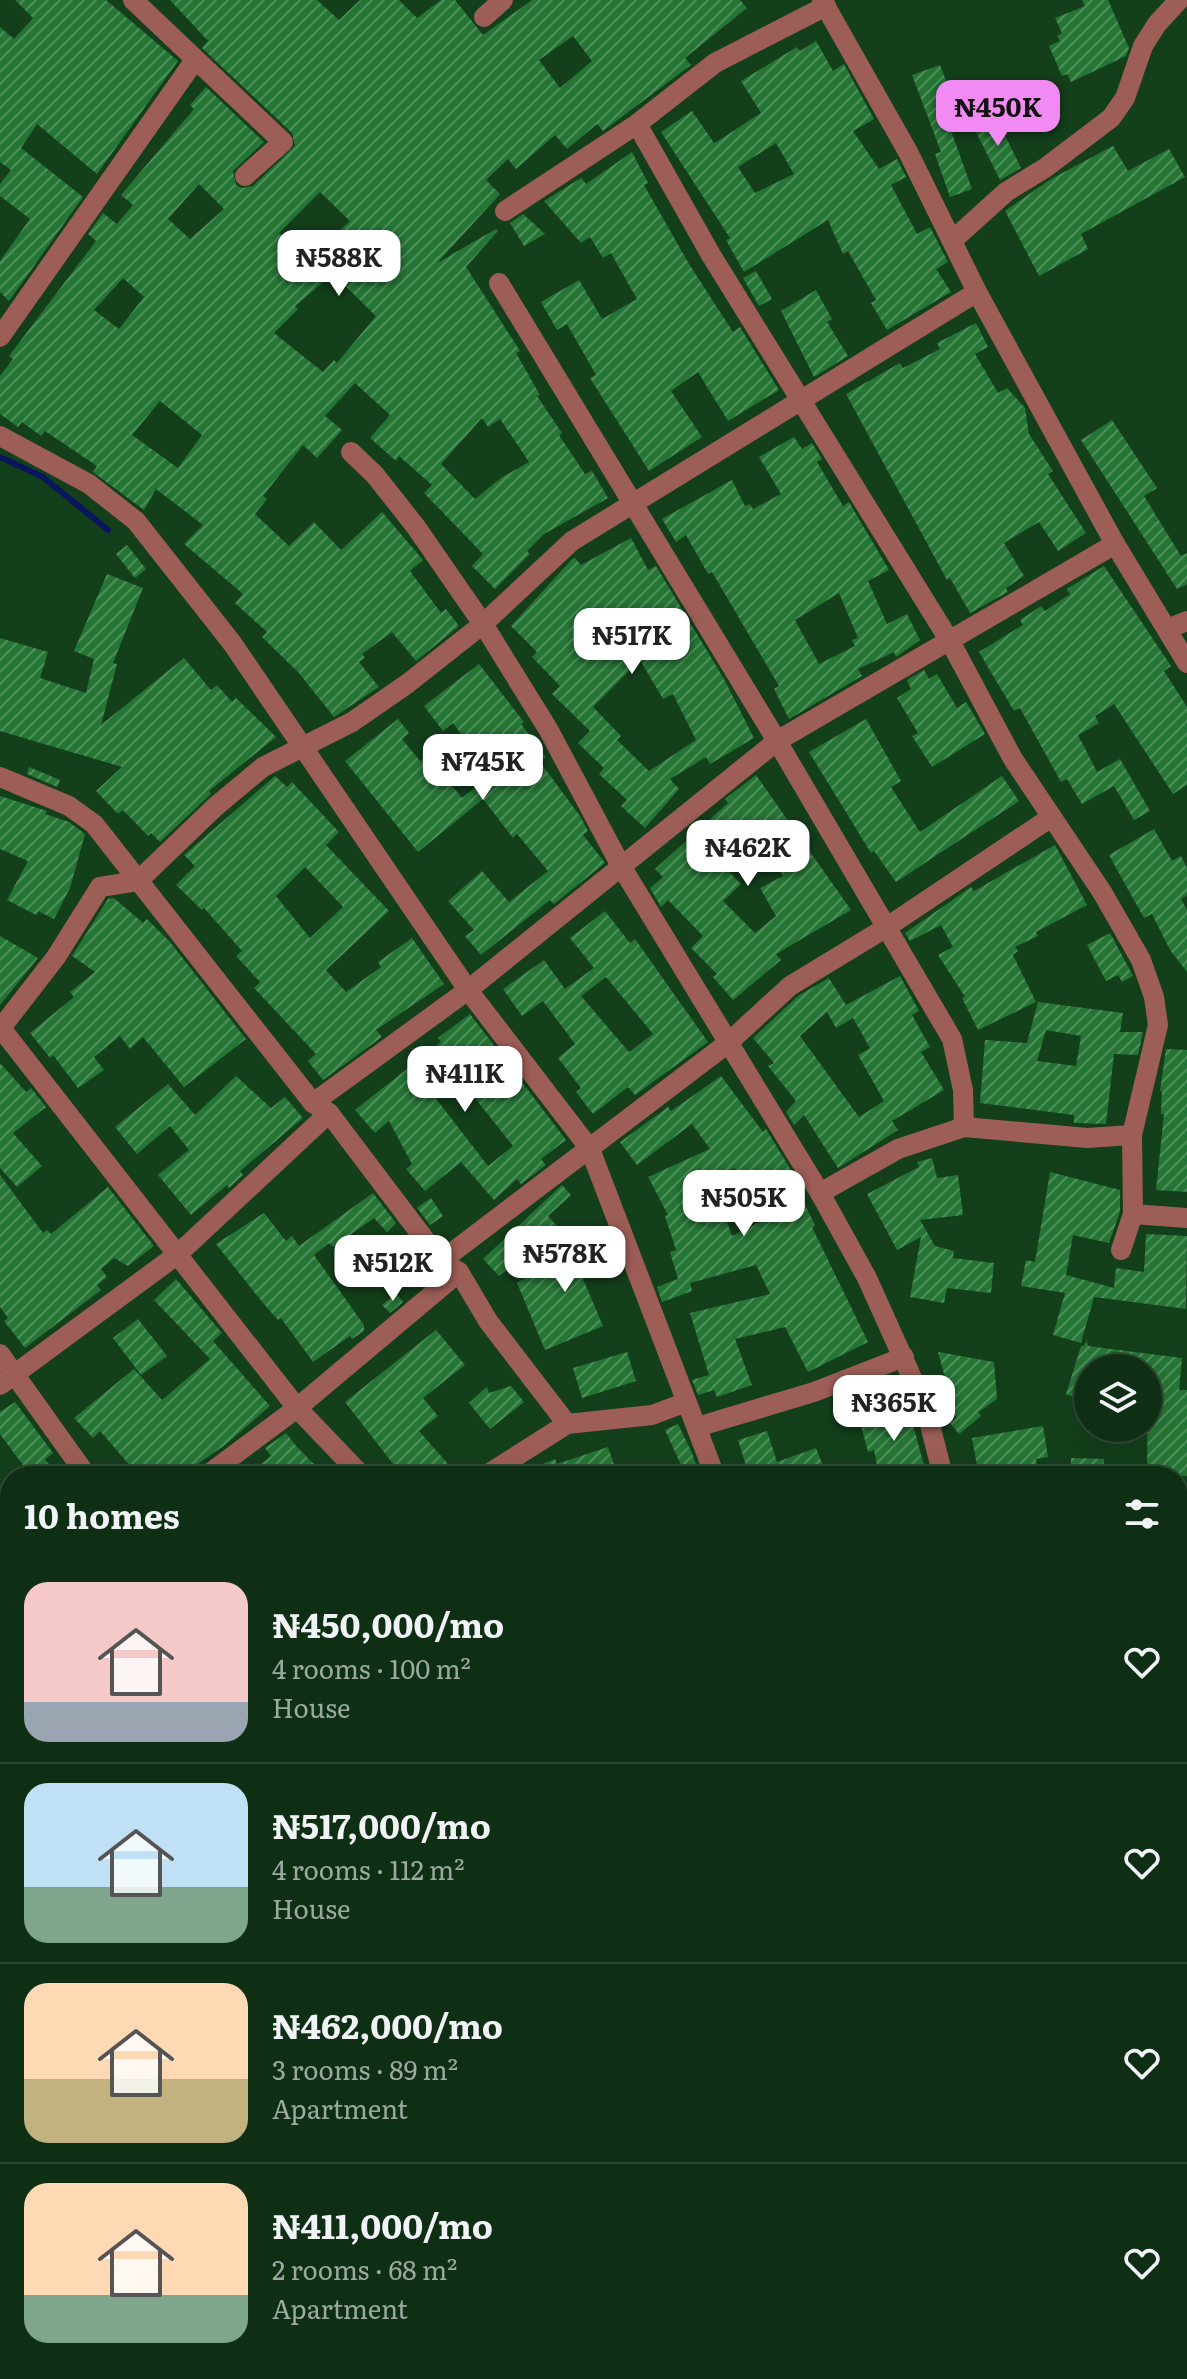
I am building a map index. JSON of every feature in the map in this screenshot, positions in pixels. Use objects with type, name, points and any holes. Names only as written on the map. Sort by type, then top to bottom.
[{"type":"street","points":[[133,0],[283,142],[245,176]]},
{"type":"street","points":[[484,17],[503,0]]},
{"type":"street","points":[[954,239],[1006,192],[1045,168],[1111,118],[1125,98],[1143,46],[1157,24],[1179,0]]},
{"type":"street","points":[[505,211],[637,124],[715,63],[824,3],[954,239],[977,292],[1115,544],[1187,663]]},
{"type":"street","points":[[0,337],[195,60]]},
{"type":"street","points":[[637,124],[711,255],[951,643],[1013,759],[1102,892],[1141,960],[1154,997],[1158,1025],[1132,1135],[1133,1214],[1121,1250]]},
{"type":"street","points":[[499,283],[777,741],[952,1039],[963,1090],[964,1127]]},
{"type":"street","points":[[352,1466],[297,1408],[0,1028],[56,957],[100,887],[138,881],[215,807],[263,767],[352,722],[483,624],[572,541],[977,292]]},
{"type":"street","points":[[0,436],[89,484],[136,521],[232,643],[468,990],[590,1149],[605,1181],[684,1403],[711,1466]]},
{"type":"street","points":[[351,452],[375,475],[416,527],[483,624],[548,729],[621,866],[820,1193],[867,1278],[904,1357],[926,1409],[940,1466]]},
{"type":"street","points":[[8,1379],[178,1254],[321,1108],[777,741],[951,643],[1115,544]]},
{"type":"street","points":[[1167,629],[1187,621]]},
{"type":"street","points":[[0,777],[81,813],[441,1261],[459,1272],[488,1321],[567,1424]]},
{"type":"street","points":[[441,1261],[728,1043],[790,986],[887,927],[1050,818]]},
{"type":"street","points":[[820,1193],[898,1149],[964,1127],[1087,1138],[1132,1135]]},
{"type":"street","points":[[1133,1214],[1187,1218]]},
{"type":"street","points":[[219,1466],[297,1408],[459,1272]]},
{"type":"street","points":[[0,1354],[8,1379],[79,1466]]},
{"type":"street","points":[[697,1427],[814,1392],[904,1357]]},
{"type":"street","points":[[501,1466],[567,1424],[652,1415],[684,1403]]},
{"type":"building","points":[[15,0],[106,0],[178,61],[97,174],[37,124],[21,148],[83,197],[9,301],[0,292],[0,261],[30,219],[0,196],[0,184],[11,170],[0,162],[0,27],[14,39],[33,18]]},
{"type":"building","points":[[170,0],[317,0],[339,20],[360,0],[399,0],[417,18],[441,0],[455,0],[483,35],[532,0],[740,0],[747,8],[685,58],[691,65],[603,131],[597,124],[567,149],[555,135],[516,169],[508,159],[486,180],[500,194],[437,263],[496,229],[498,231],[466,267],[520,351],[516,353],[540,395],[537,396],[562,433],[559,435],[585,474],[592,471],[608,498],[544,534],[527,551],[530,554],[495,589],[472,566],[483,554],[424,493],[432,485],[399,456],[396,461],[370,438],[390,415],[355,383],[325,416],[342,430],[317,458],[303,445],[263,496],[267,499],[255,514],[289,546],[314,522],[341,550],[382,512],[423,560],[410,571],[441,613],[446,609],[459,626],[416,661],[392,632],[362,654],[365,658],[359,662],[379,687],[334,717],[298,672],[262,637],[267,632],[235,603],[243,594],[184,544],[203,525],[156,489],[144,510],[93,472],[97,466],[45,431],[41,436],[22,422],[18,427],[0,414],[0,376],[13,359],[9,356],[96,241],[88,234],[103,213],[117,224],[133,205],[121,195],[194,109],[190,105],[206,87],[264,142],[233,171],[236,185],[242,188],[253,186],[295,146],[292,133],[202,48],[208,41]],"holes":[[[573,36],[592,61],[560,88],[539,60]],[[199,184],[224,209],[190,239],[168,219]],[[320,192],[350,221],[306,260],[279,233]],[[333,274],[376,316],[337,363],[334,360],[323,372],[274,333],[298,309],[295,306]],[[123,278],[144,297],[119,329],[94,310]],[[160,401],[202,435],[178,468],[132,435]],[[482,418],[488,427],[500,419],[529,462],[501,478],[475,499],[441,464]]]},
{"type":"building","points":[[1082,0],[1108,0],[1129,48],[1126,56],[1071,82],[1067,74],[1062,76],[1049,46],[1060,41],[1057,36],[1062,33],[1055,18],[1085,6]]},
{"type":"building","points":[[816,41],[833,71],[844,64],[874,119],[853,131],[879,169],[897,159],[906,177],[891,185],[917,234],[930,227],[948,262],[936,269],[951,292],[887,330],[871,303],[876,300],[848,251],[843,254],[828,220],[744,272],[726,240],[730,238],[661,132],[692,111],[714,143],[718,141],[761,113],[741,81],[797,47],[800,51]],"holes":[[[776,143],[794,174],[755,193],[738,167]]]},
{"type":"building","points":[[940,65],[948,86],[937,92],[972,189],[950,197],[935,154],[941,152],[912,75]]},
{"type":"building","points":[[996,117],[1021,168],[1000,180],[974,128]]},
{"type":"building","points":[[1113,146],[1128,171],[1169,149],[1185,177],[1081,234],[1088,249],[1039,276],[1005,211],[1051,179]]},
{"type":"building","points":[[632,152],[648,183],[644,185],[689,264],[733,332],[740,327],[779,390],[728,421],[698,372],[671,391],[702,437],[649,471],[590,378],[596,375],[567,324],[557,330],[541,302],[579,280],[602,319],[637,299],[611,253],[603,258],[590,237],[581,243],[544,201],[581,178],[586,184]]},
{"type":"building","points":[[523,214],[545,234],[524,246],[510,223]]},
{"type":"building","points":[[756,271],[772,299],[759,306],[743,278]]},
{"type":"building","points":[[816,290],[832,319],[827,322],[848,356],[814,377],[781,311]]},
{"type":"building","points":[[976,323],[988,347],[975,354],[998,393],[1007,388],[1025,408],[1029,434],[1053,471],[1048,474],[1086,533],[1058,551],[1039,522],[1004,543],[1024,576],[1006,588],[1008,592],[970,613],[950,578],[947,580],[846,394],[900,363],[903,368],[940,349],[937,343]]},
{"type":"building","points":[[1112,420],[1157,488],[1144,496],[1181,556],[1187,553],[1187,584],[1177,589],[1081,440]]},
{"type":"building","points":[[794,437],[802,449],[812,443],[822,459],[817,462],[843,506],[849,502],[889,570],[868,581],[887,624],[907,614],[920,640],[896,657],[894,652],[858,669],[862,676],[789,719],[774,689],[779,686],[712,572],[708,574],[686,535],[676,542],[662,519],[732,480],[745,506],[750,504],[753,509],[781,494],[759,457]],"holes":[[[839,593],[858,638],[852,640],[855,646],[819,664],[795,620]]]},
{"type":"building","points":[[631,538],[648,570],[656,566],[724,679],[754,738],[710,764],[706,757],[670,779],[679,789],[645,828],[621,806],[627,800],[599,774],[604,768],[578,743],[590,731],[552,694],[560,686],[532,657],[537,652],[511,626],[574,557],[581,565]],"holes":[[[640,660],[663,699],[673,694],[696,740],[649,771],[617,740],[621,736],[593,707]]]},
{"type":"building","points":[[127,545],[146,569],[135,578],[116,554]]},
{"type":"building","points":[[1104,566],[1171,666],[1164,671],[1187,707],[1187,785],[1173,794],[1114,704],[1095,716],[1099,723],[1078,735],[1097,772],[1120,759],[1150,811],[1134,820],[1114,786],[1082,804],[1067,779],[1061,782],[1020,708],[1014,711],[979,652],[1023,625],[1020,620],[1041,606],[1045,611],[1070,594],[1067,589]]},
{"type":"building","points":[[107,574],[143,588],[113,663],[117,664],[101,725],[184,658],[211,690],[217,685],[232,702],[236,698],[276,737],[209,791],[211,794],[160,842],[151,833],[148,836],[123,810],[118,814],[96,791],[122,767],[0,731],[0,638],[48,652],[40,678],[86,693],[94,659],[74,651]]},
{"type":"building","points":[[479,664],[524,722],[521,724],[546,757],[540,762],[580,816],[588,831],[583,835],[605,863],[554,904],[550,900],[481,955],[465,936],[474,930],[448,901],[482,871],[509,902],[548,871],[517,834],[513,838],[483,799],[418,852],[345,761],[398,719],[409,733],[402,739],[420,761],[424,758],[445,786],[449,782],[462,798],[482,782],[472,769],[482,763],[453,723],[443,731],[424,706]]},
{"type":"building","points":[[924,670],[929,679],[937,674],[957,708],[966,702],[985,734],[932,767],[912,736],[918,733],[897,698],[911,689],[907,680]]},
{"type":"building","points":[[866,719],[901,781],[891,787],[920,832],[1002,776],[1019,801],[896,882],[874,851],[871,853],[809,752]]},
{"type":"building","points":[[29,767],[60,780],[57,787],[27,774]]},
{"type":"building","points":[[756,775],[851,910],[776,954],[781,960],[733,1000],[713,977],[717,974],[691,948],[703,936],[668,900],[661,907],[650,888],[663,877],[655,869],[728,803],[725,799]],"holes":[[[750,826],[783,876],[760,888],[776,916],[755,933],[723,901],[741,884],[713,855],[722,846],[719,844]]]},
{"type":"building","points":[[275,776],[287,787],[292,782],[339,832],[326,845],[389,911],[326,970],[346,992],[381,967],[378,962],[412,938],[444,984],[376,1030],[382,1037],[323,1080],[308,1061],[316,1054],[254,988],[260,982],[236,956],[242,951],[204,908],[202,910],[176,885],[195,866],[184,855]],"holes":[[[305,867],[343,907],[310,938],[276,896]]]},
{"type":"building","points":[[0,796],[47,811],[45,814],[69,822],[85,834],[70,888],[54,919],[38,911],[36,915],[7,900],[28,861],[0,849]]},
{"type":"building","points":[[1154,829],[1172,861],[1181,856],[1187,868],[1187,895],[1181,899],[1187,910],[1187,972],[1170,950],[1152,914],[1144,918],[1109,855]]},
{"type":"building","points":[[1055,845],[1087,905],[1015,947],[1018,951],[1013,955],[1036,1002],[978,1030],[962,998],[965,997],[938,955],[953,947],[941,925],[910,941],[905,933],[971,887],[974,891]]},
{"type":"building","points":[[114,898],[143,923],[147,919],[170,942],[246,1039],[184,1087],[143,1037],[130,1049],[120,1036],[94,1057],[104,1070],[78,1088],[53,1055],[50,1058],[30,1033],[74,997],[70,992],[95,972],[72,956],[108,899]]},
{"type":"building","points":[[605,911],[630,943],[635,939],[708,1042],[635,1095],[628,1087],[593,1114],[576,1092],[581,1088],[558,1058],[575,1044],[543,1001],[522,1016],[503,989],[544,960],[565,989],[594,968],[570,938]],"holes":[[[606,977],[653,1034],[629,1052],[581,996]]]},
{"type":"building","points":[[1110,933],[1133,976],[1122,982],[1118,975],[1106,981],[1087,945]]},
{"type":"building","points":[[0,936],[38,958],[0,1005]]},
{"type":"building","points":[[900,976],[919,1011],[912,1015],[930,1047],[921,1052],[944,1090],[892,1121],[898,1130],[838,1168],[804,1115],[794,1125],[786,1112],[796,1101],[768,1066],[774,1063],[753,1038],[798,996],[829,978],[846,1005]],"holes":[[[827,1012],[836,1028],[853,1018],[870,1048],[858,1055],[884,1101],[859,1117],[800,1036]]]},
{"type":"building","points":[[1038,1002],[1123,1013],[1120,1032],[1143,1032],[1138,1055],[1114,1054],[1106,1124],[1074,1123],[1074,1115],[980,1103],[985,1040],[1027,1043]],"holes":[[[1046,1030],[1081,1036],[1076,1066],[1037,1061]]]},
{"type":"building","points":[[470,1014],[566,1140],[541,1159],[546,1165],[521,1184],[517,1179],[494,1200],[461,1162],[425,1191],[406,1169],[412,1164],[389,1121],[375,1133],[355,1110],[441,1042],[438,1038]],"holes":[[[451,1068],[513,1146],[488,1166],[427,1087]]]},
{"type":"building","points":[[1166,1049],[1187,1050],[1187,1192],[1156,1190],[1164,1114],[1161,1114],[1160,1091]]},
{"type":"building","points":[[0,1063],[26,1092],[31,1088],[46,1107],[13,1133],[42,1166],[17,1187],[0,1168]]},
{"type":"building","points":[[236,1076],[271,1108],[285,1097],[303,1118],[240,1171],[243,1175],[229,1188],[227,1185],[191,1215],[158,1175],[189,1150],[170,1126],[137,1154],[115,1127],[168,1084],[195,1115]]},
{"type":"building","points":[[721,1076],[763,1132],[766,1129],[800,1185],[802,1189],[798,1191],[815,1225],[812,1227],[868,1342],[808,1372],[785,1327],[735,1339],[752,1385],[717,1397],[714,1390],[698,1395],[692,1380],[709,1375],[690,1313],[770,1294],[756,1265],[690,1283],[692,1291],[662,1302],[657,1287],[678,1279],[670,1252],[676,1250],[665,1216],[668,1215],[648,1177],[710,1149],[692,1124],[637,1165],[620,1142],[668,1107],[671,1111]],"holes":[[[734,1168],[750,1187],[766,1219],[732,1236],[712,1179]]]},
{"type":"building","points":[[932,1158],[937,1178],[958,1175],[963,1215],[920,1220],[935,1246],[954,1251],[953,1258],[994,1263],[991,1293],[947,1288],[944,1303],[910,1297],[921,1237],[897,1250],[867,1194],[919,1167],[917,1162]]},
{"type":"building","points":[[1050,1172],[1120,1190],[1120,1212],[1109,1243],[1073,1235],[1066,1275],[1114,1288],[1116,1268],[1144,1272],[1146,1234],[1187,1236],[1186,1309],[1094,1297],[1081,1343],[1053,1335],[1065,1293],[1021,1286],[1026,1260],[1035,1262]]},
{"type":"building","points":[[0,1175],[43,1233],[47,1230],[51,1234],[108,1187],[154,1246],[128,1266],[114,1258],[101,1269],[107,1277],[97,1285],[101,1290],[25,1348],[4,1321],[8,1318],[0,1307]]},
{"type":"building","points":[[562,1185],[571,1195],[548,1216],[557,1226],[499,1276],[483,1259]]},
{"type":"building","points":[[373,1193],[396,1223],[387,1232],[374,1218],[333,1247],[329,1243],[314,1255],[364,1325],[364,1331],[352,1339],[350,1336],[313,1362],[281,1318],[278,1320],[263,1303],[216,1244],[264,1213],[286,1241],[292,1236],[299,1246]]},
{"type":"building","points":[[431,1198],[443,1216],[430,1225],[417,1208]]},
{"type":"building","points":[[596,1235],[613,1261],[583,1279],[603,1326],[545,1350],[517,1283]]},
{"type":"building","points":[[176,1279],[222,1333],[213,1341],[270,1406],[225,1445],[195,1466],[130,1466],[100,1431],[93,1438],[74,1418],[134,1369],[162,1400],[210,1359],[154,1300]]},
{"type":"building","points":[[396,1293],[403,1302],[390,1313],[382,1305]]},
{"type":"building","points":[[138,1319],[167,1356],[141,1375],[113,1338]]},
{"type":"building","points":[[436,1330],[465,1365],[423,1398],[438,1416],[419,1431],[448,1464],[446,1466],[393,1466],[345,1402]]},
{"type":"building","points":[[1087,1340],[1088,1346],[1151,1354],[1078,1354]]},
{"type":"building","points":[[627,1352],[636,1381],[582,1398],[573,1368]]},
{"type":"building","points":[[938,1352],[994,1362],[997,1399],[978,1412],[981,1416],[959,1434],[950,1423],[956,1418]]},
{"type":"building","points":[[1162,1355],[1182,1358],[1179,1390],[1187,1390],[1187,1466],[1147,1466],[1147,1442],[1162,1442]]},
{"type":"building","points":[[1074,1368],[1074,1397],[1066,1394]]},
{"type":"building","points":[[511,1386],[524,1402],[490,1429],[469,1403],[487,1387],[489,1393]]},
{"type":"building","points":[[15,1402],[53,1453],[45,1459],[50,1466],[24,1466],[0,1434],[0,1412]]},
{"type":"building","points":[[908,1407],[924,1466],[877,1466],[874,1450],[868,1452],[859,1418]]},
{"type":"building","points":[[678,1424],[697,1466],[681,1466],[665,1430]]},
{"type":"building","points":[[1043,1426],[1048,1457],[1036,1459],[1037,1466],[977,1466],[972,1438]]},
{"type":"building","points":[[767,1431],[777,1462],[816,1448],[823,1466],[746,1466],[738,1440]]},
{"type":"building","points":[[286,1433],[316,1466],[258,1466],[271,1456],[265,1448]]},
{"type":"building","points":[[608,1447],[615,1466],[537,1466],[555,1459],[557,1464]]},
{"type":"building","points":[[1071,1458],[1104,1459],[1104,1466],[1071,1466]]},
{"type":"waterway","points":[[0,457],[43,477],[108,530]]}]
